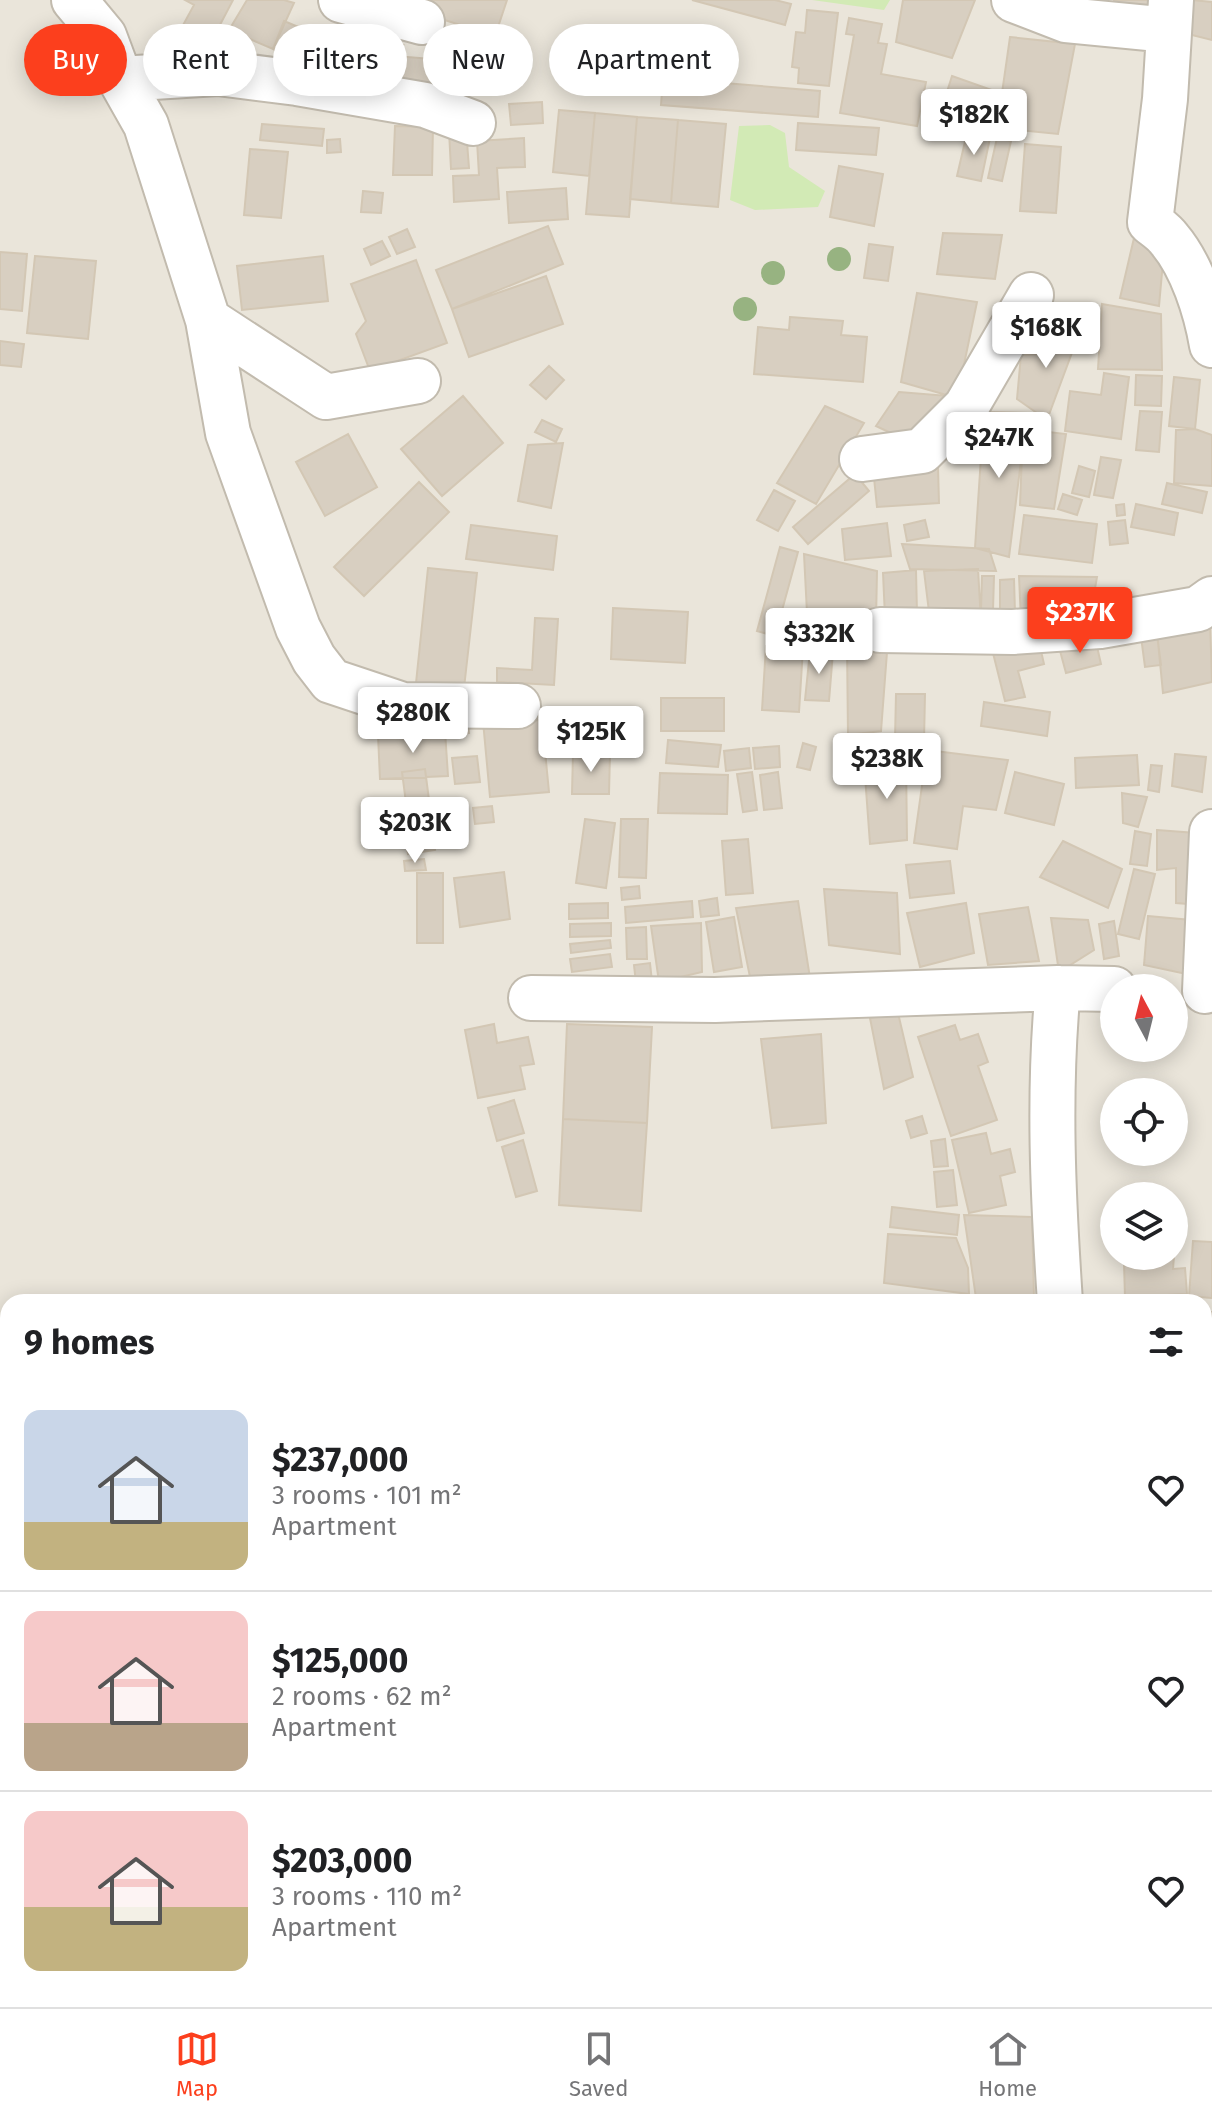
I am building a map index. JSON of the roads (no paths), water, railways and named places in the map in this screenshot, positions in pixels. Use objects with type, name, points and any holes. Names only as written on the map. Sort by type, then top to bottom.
[{"type":"street","points":[[74,0],[94,24]]},
{"type":"street","points":[[341,0],[422,22]]},
{"type":"street","points":[[1014,0],[1066,20],[1170,15],[1165,99],[1150,222],[1170,239],[1189,271],[1212,345]]},
{"type":"street","points":[[127,79],[218,73],[425,105],[473,123]]},
{"type":"street","points":[[127,91],[146,125],[208,320],[228,433],[298,628],[314,659],[331,681],[403,705],[518,706]]},
{"type":"street","points":[[862,459],[922,451],[966,407],[1031,295]]},
{"type":"street","points":[[208,320],[326,397],[418,381]]},
{"type":"street","points":[[1212,600],[1212,612]]},
{"type":"street","points":[[880,630],[1013,632],[1100,626],[1198,609],[1212,600]]},
{"type":"street","points":[[1197,991],[1212,832]]},
{"type":"street","points":[[1058,988],[1052,1053],[1054,1212],[1059,1294]]},
{"type":"street","points":[[531,998],[715,1000],[1100,989]]}]
